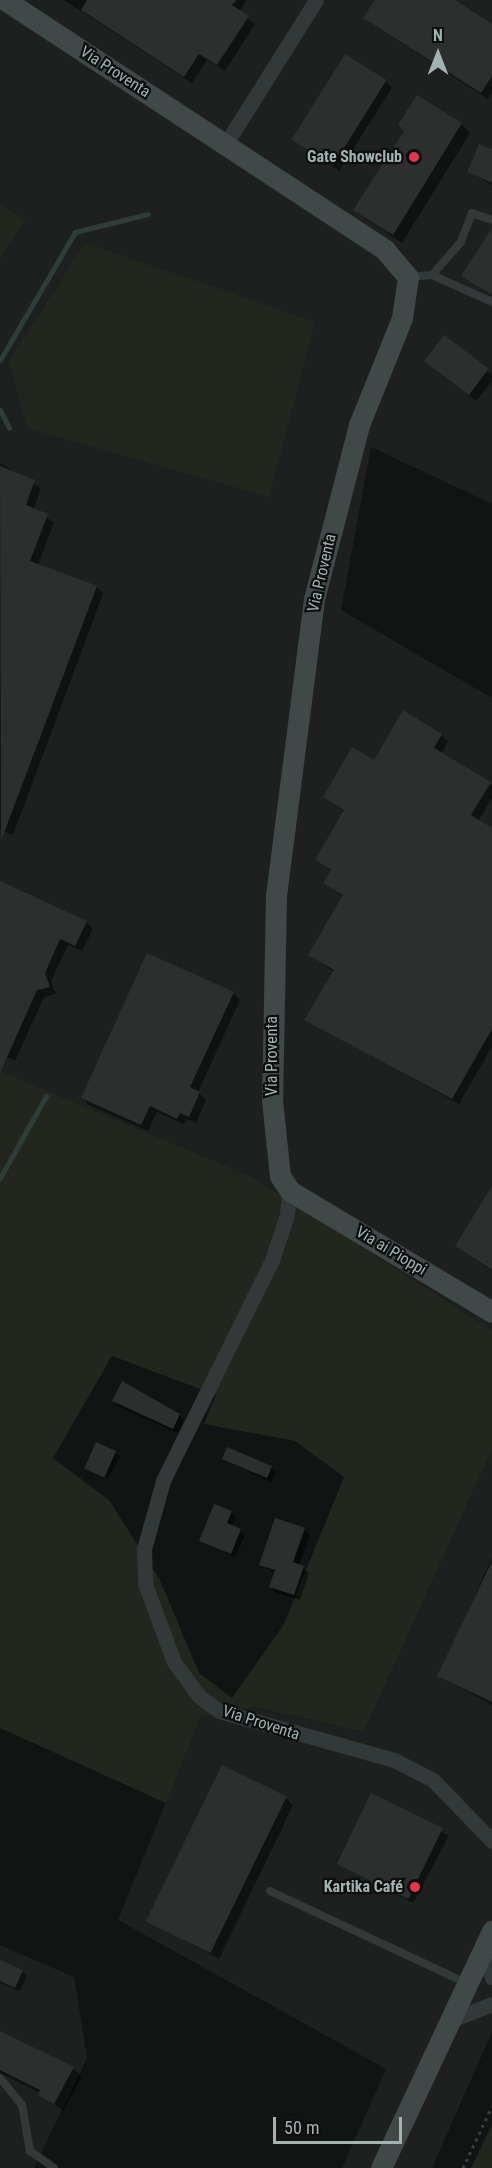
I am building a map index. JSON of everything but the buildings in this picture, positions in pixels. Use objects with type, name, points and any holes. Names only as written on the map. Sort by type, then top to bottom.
[{"type":"street","name":"Via Proventa","points":[[5,0],[386,250],[408,277],[402,318],[359,425],[314,599],[286,799],[276,897],[271,1053],[276,1150],[280,1176],[290,1191],[286,1218],[272,1260],[163,1481],[144,1549],[145,1584],[174,1662],[199,1696],[219,1711],[394,1760],[434,1780],[492,1841]]},
{"type":"street","points":[[225,145],[316,0]]},
{"type":"street","name":"Via ai Pioppi","points":[[290,1191],[492,1312]]},
{"type":"street","points":[[381,2168],[488,1940]]},
{"type":"street","points":[[488,1940],[492,1978]]},
{"type":"street","points":[[449,2021],[492,2004]]},
{"type":"lane","points":[[432,275],[461,242],[472,213],[492,220]]},
{"type":"lane","points":[[408,277],[432,275],[492,302]]},
{"type":"lane","points":[[270,1891],[466,1983]]},
{"type":"lane","points":[[0,2078],[22,2105],[30,2151],[54,2168]]},
{"type":"path","points":[[463,2168],[492,2106]]},
{"type":"shaded area","points":[[0,0],[492,0],[492,504],[371,447],[341,610],[492,698],[492,1330],[253,1177],[0,1071]]},
{"type":"shaded area","points":[[0,203],[25,220],[0,259]]},
{"type":"shaded area","points":[[85,243],[315,322],[269,497],[27,428],[9,361]]},
{"type":"shaded area","points":[[0,1071],[253,1177],[492,1330],[492,1450],[364,1732],[255,1707],[200,1718],[166,1803],[0,1728]],"holes":[[[112,1356],[216,1395],[204,1424],[295,1441],[344,1477],[284,1624],[232,1698],[199,1673],[160,1580],[109,1500],[53,1458]]]},
{"type":"shaded area","points":[[492,1450],[492,2032],[432,2168],[342,2168],[386,2069],[118,1920],[200,1718],[255,1707],[364,1732]]},
{"type":"shaded area","points":[[0,1945],[74,1977],[87,2058],[34,2168],[0,2168]]},
{"type":"shaded area","points":[[492,2124],[492,2168],[471,2168]]},
{"type":"waterway","points":[[0,360],[75,232],[148,214]]},
{"type":"waterway","points":[[0,410],[9,428]]},
{"type":"waterway","points":[[0,1178],[46,1096]]},
{"type":"place","name":"Gate Showclub","points":[[414,157]]},
{"type":"place","name":"Kartika Café","points":[[415,1887]]}]
